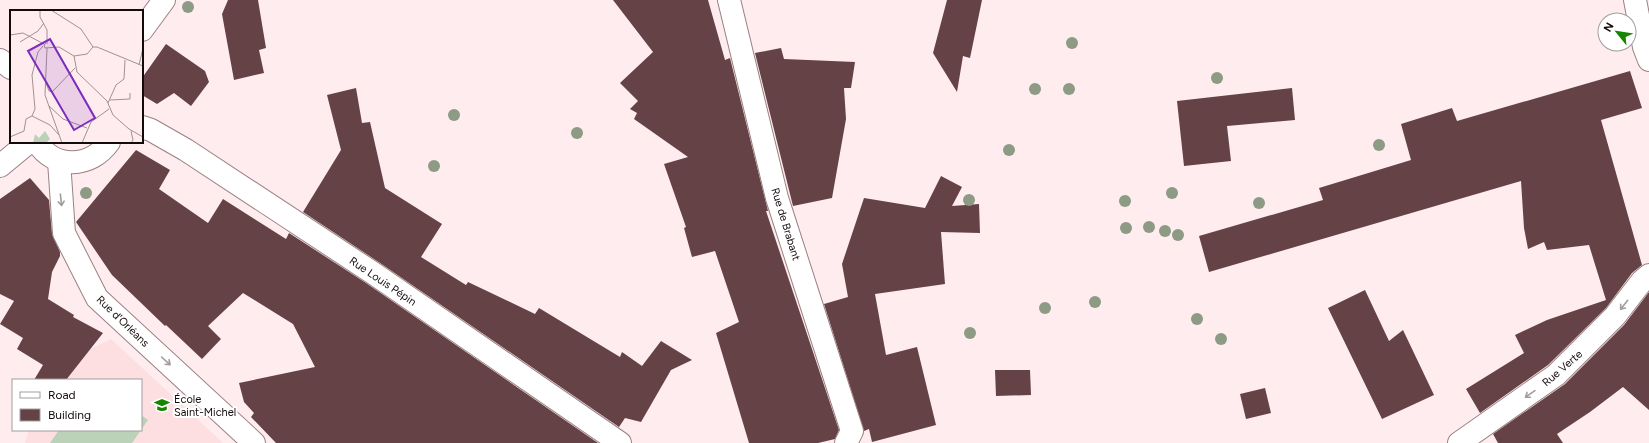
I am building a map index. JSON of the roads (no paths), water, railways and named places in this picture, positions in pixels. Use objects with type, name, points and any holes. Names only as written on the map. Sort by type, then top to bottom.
[{"type":"street","points":[[143,29],[164,0]]},
{"type":"street","name":"Rue de Brabant","points":[[729,0],[777,198],[852,431],[846,443]]},
{"type":"street","points":[[1635,0],[1644,47],[1649,60]]},
{"type":"street","points":[[0,60],[10,67]]},
{"type":"street","name":"Rue Louis Pépin","points":[[143,127],[151,130],[193,154],[373,273],[620,443]]},
{"type":"street","points":[[0,166],[28,143]]},
{"type":"street","points":[[37,143],[49,156],[59,161],[74,163],[90,159],[103,150],[108,143]]},
{"type":"street","name":"Rue d'Orléans","points":[[59,161],[64,233],[96,298],[254,443]]},
{"type":"street","name":"Rue Verte","points":[[1459,443],[1556,375],[1600,333],[1642,281],[1649,275]]},
{"type":"place","name":"École Saint-Michel","points":[[162,405]]}]
